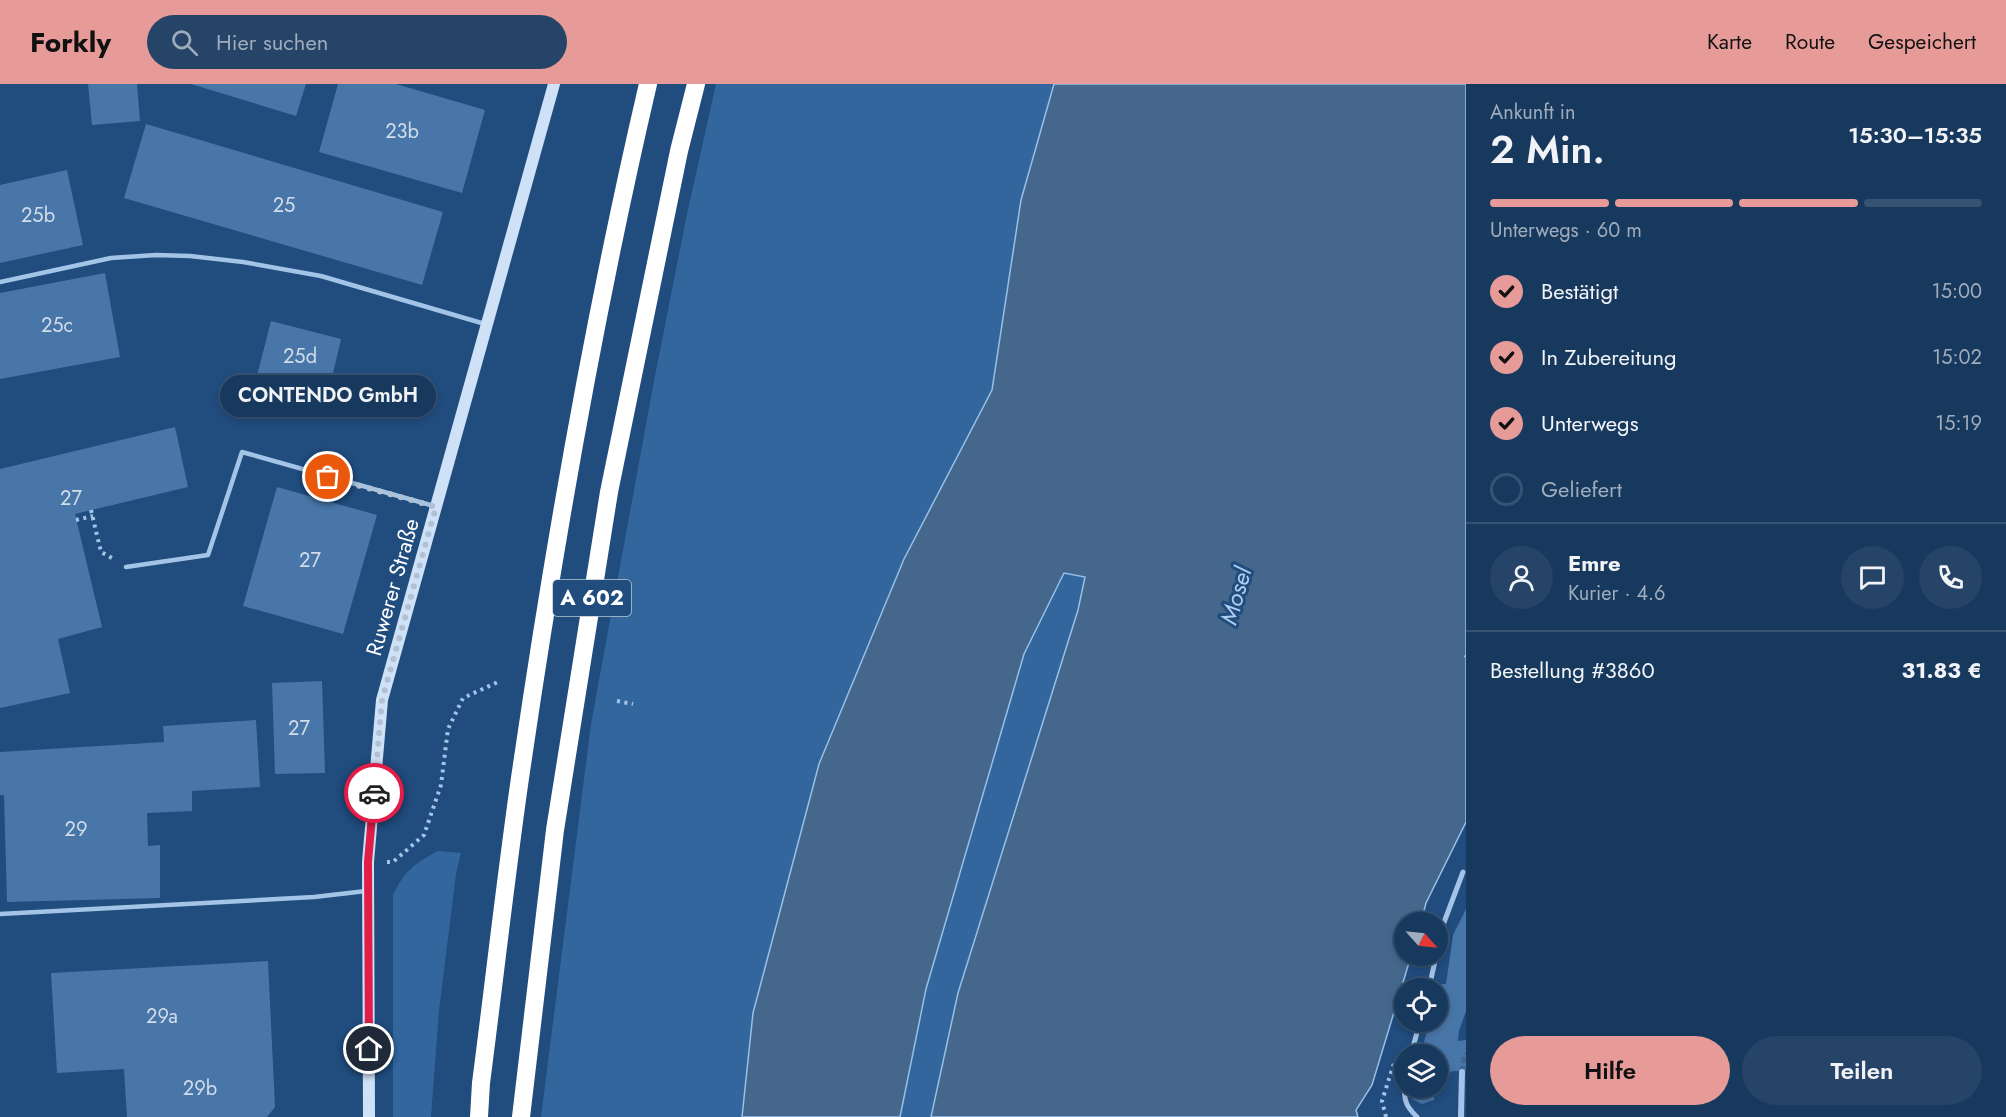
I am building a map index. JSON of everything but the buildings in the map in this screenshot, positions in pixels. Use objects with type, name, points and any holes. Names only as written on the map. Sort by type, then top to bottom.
[{"type":"highway","name":"A 602","points":[[478,1117],[519,786],[552,571],[586,378],[648,84]]},
{"type":"highway","name":"A 602","points":[[521,1117],[555,830],[609,492],[679,151],[696,84]]},
{"type":"main road","name":"Ruwerer Straße","points":[[369,1117],[368,862],[382,700],[554,84]]},
{"type":"street","points":[[1431,978],[1443,925],[1463,872]]},
{"type":"street","points":[[1461,1117],[1462,1072]]},
{"type":"street","points":[[1404,1098],[1410,1110],[1418,1117]]},
{"type":"lane","points":[[0,282],[111,258],[156,255],[190,256],[243,262],[321,276],[488,325]]},
{"type":"lane","points":[[126,567],[208,555],[242,453],[436,507]]},
{"type":"lane","points":[[0,914],[314,897],[368,891]]},
{"type":"path","points":[[92,510],[101,552],[126,567]]},
{"type":"path","points":[[76,520],[93,516]]},
{"type":"path","points":[[368,862],[393,862],[424,835],[441,785],[448,729],[463,698],[498,682]]},
{"type":"path","points":[[617,701],[633,704]]},
{"type":"path","points":[[1386,1117],[1382,1101],[1394,1062]]},
{"type":"shaded area","points":[[716,84],[1054,84],[1021,200],[992,390],[904,559],[819,764],[753,1013],[742,1117],[541,1117],[591,724],[654,381],[687,214]]},
{"type":"shaded area","points":[[1063,573],[1085,577],[1078,610],[958,993],[931,1117],[900,1117],[926,989],[1024,654]]},
{"type":"shaded area","points":[[438,851],[461,853],[456,874],[439,1010],[431,1117],[393,1117],[393,895],[411,868]]},
{"type":"water","name":"Mosel","points":[[1054,84],[1466,84],[1466,822],[1424,912],[1394,912],[1394,966],[1408,966],[1404,978],[1394,978],[1394,1012],[1372,1085],[1356,1110],[1358,1117],[931,1117],[958,993],[1078,610],[1085,577],[1064,573],[1024,654],[926,989],[900,1117],[742,1117],[753,1013],[819,764],[904,559],[992,390],[1021,200]]},
{"type":"tunnel","points":[[1462,1072],[1466,1053]]},
{"type":"way so far","points":[[328,477],[436,507],[382,700],[374,793]]},
{"type":"place","name":"CONTENDO GmbH","points":[[328,477]]},
{"type":"route","points":[[369,1049],[368,862],[374,793]]}]
